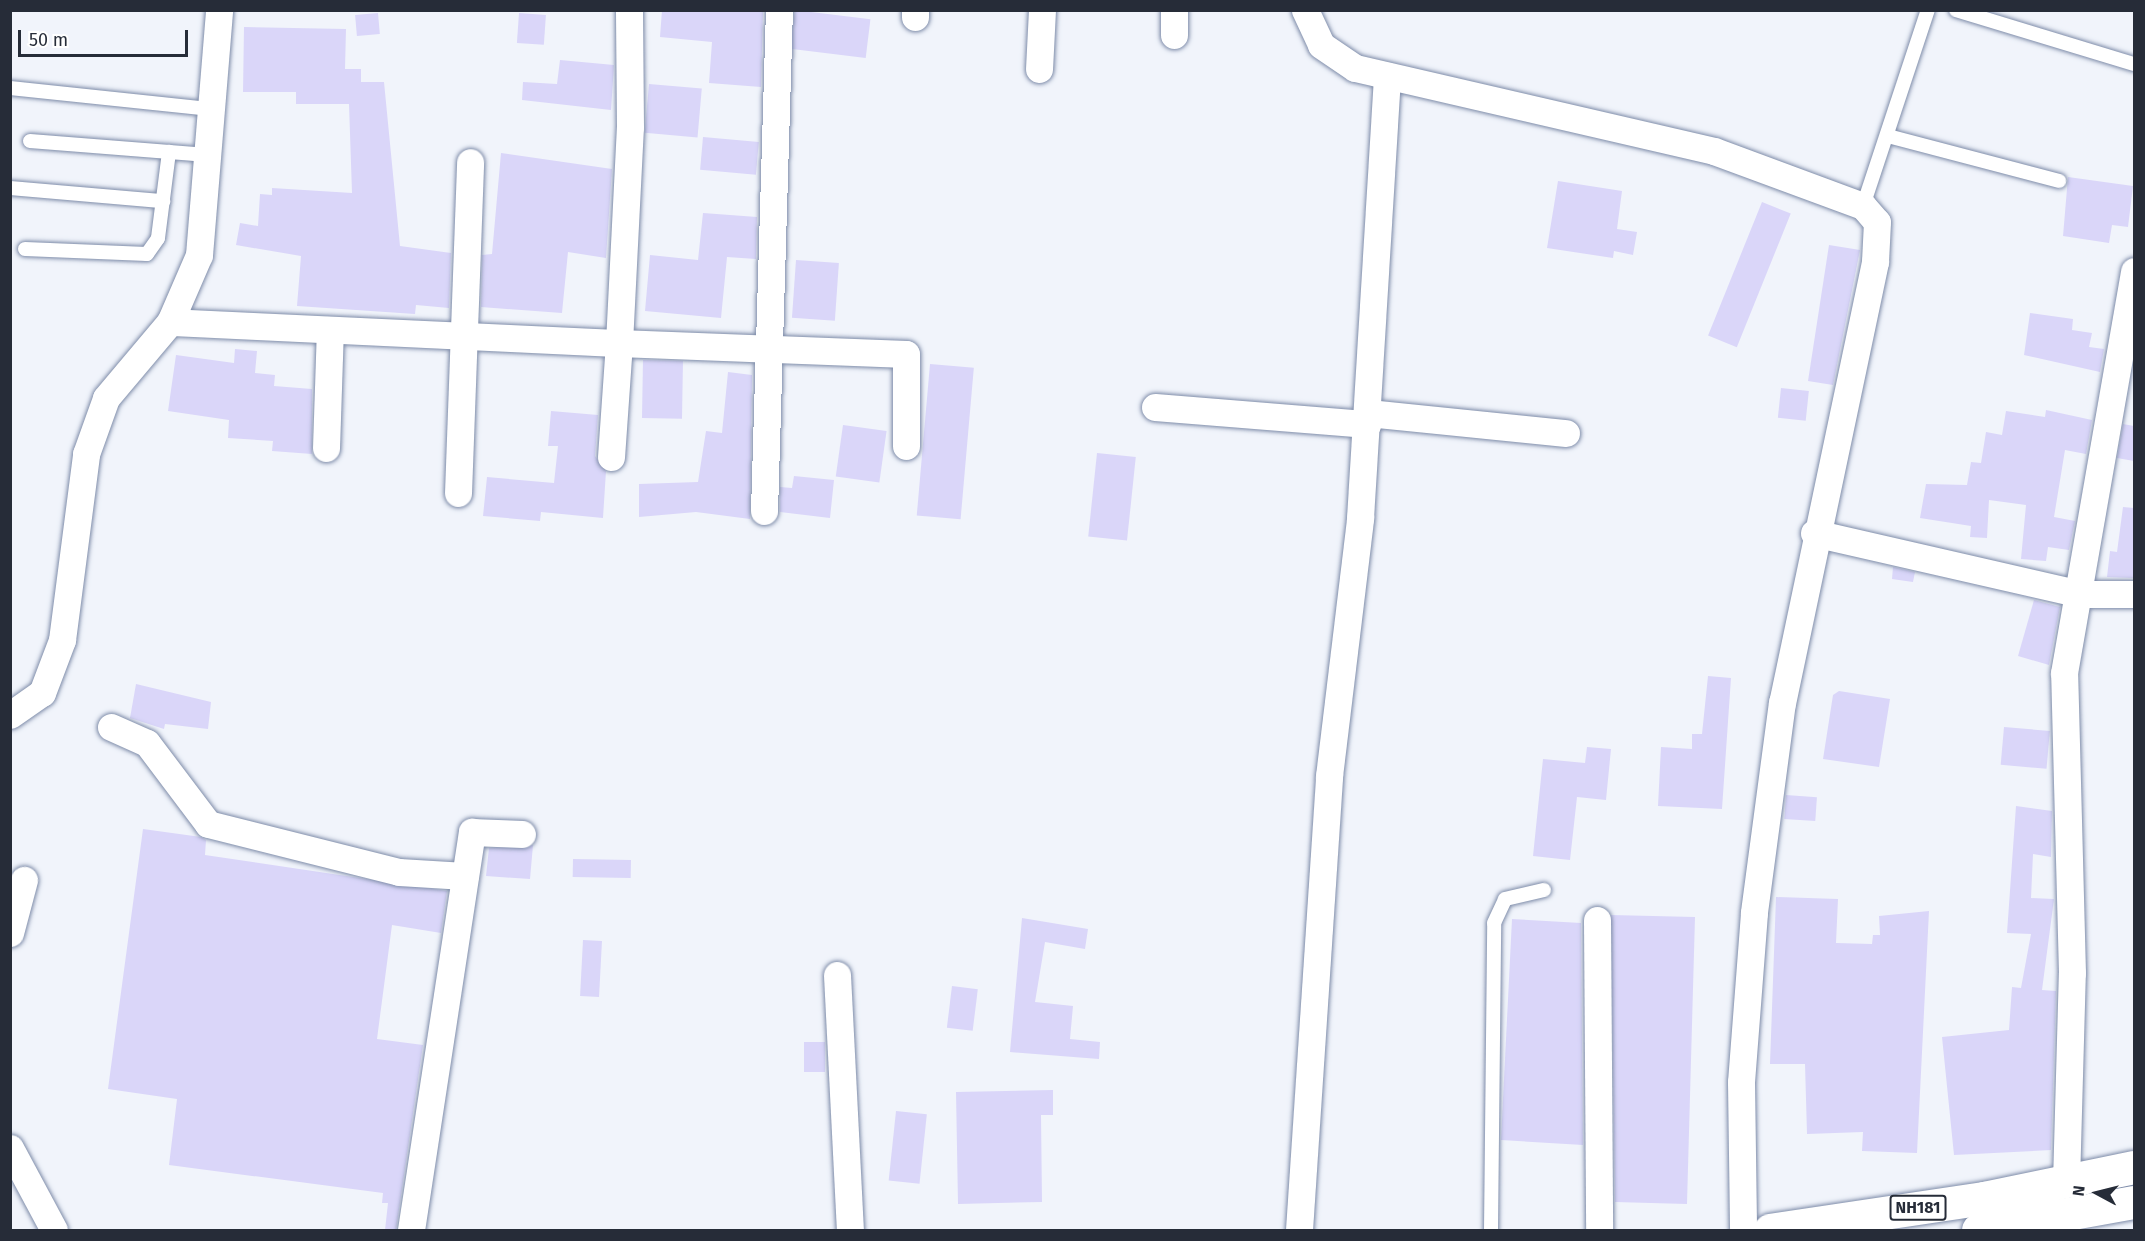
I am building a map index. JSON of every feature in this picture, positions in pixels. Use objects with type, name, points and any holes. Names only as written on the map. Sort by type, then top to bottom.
[{"type":"highway","name":"NH181","points":[[1770,1230],[2066,1183],[2134,1167]]},
{"type":"highway","points":[[1978,1230],[2066,1224],[2134,1202]]},
{"type":"street","points":[[10,715],[42,693],[62,640],[86,454],[106,398],[170,322],[199,255],[219,10]]},
{"type":"street","points":[[611,457],[630,127],[629,10]]},
{"type":"street","points":[[764,511],[779,10]]},
{"type":"street","points":[[1039,69],[1042,10]]},
{"type":"street","points":[[1305,10],[1321,45],[1355,68],[1714,151],[1863,206],[1877,222],[1875,262],[1815,532],[1782,702],[1754,913],[1741,1082],[1743,1230]]},
{"type":"street","points":[[1299,1230],[1329,776],[1367,418],[1387,76]]},
{"type":"street","points":[[458,493],[470,162]]},
{"type":"street","points":[[2066,1183],[2072,973],[2064,673],[2080,594],[2134,271]]},
{"type":"street","points":[[170,322],[619,344],[906,354],[906,447]]},
{"type":"street","points":[[326,448],[330,330]]},
{"type":"street","points":[[1155,407],[1367,418],[1566,433]]},
{"type":"street","points":[[1815,532],[2080,594],[2134,594]]},
{"type":"street","points":[[111,727],[147,743],[208,825],[399,872],[465,876]]},
{"type":"street","points":[[411,1230],[472,832],[522,834]]},
{"type":"street","points":[[10,933],[24,880]]},
{"type":"street","points":[[1597,920],[1599,1230]]},
{"type":"street","points":[[837,975],[850,1230]]},
{"type":"street","points":[[10,1148],[54,1230]]},
{"type":"lane","points":[[1863,206],[1928,10]]},
{"type":"lane","points":[[1956,10],[2134,64]]},
{"type":"lane","points":[[10,88],[211,109]]},
{"type":"lane","points":[[1888,136],[2059,181]]},
{"type":"lane","points":[[30,141],[207,155]]},
{"type":"lane","points":[[25,249],[147,254],[156,247],[169,152]]},
{"type":"lane","points":[[10,188],[163,201]]},
{"type":"lane","points":[[1491,1230],[1494,923],[1505,899],[1544,890]]},
{"type":"building","points":[[662,10],[763,10],[761,87],[709,83],[712,42],[660,37]]},
{"type":"building","points":[[795,10],[870,19],[866,58],[790,49]]},
{"type":"building","points":[[378,13],[380,34],[357,36],[355,15]]},
{"type":"building","points":[[519,13],[546,15],[544,45],[517,43]]},
{"type":"building","points":[[244,27],[346,29],[345,69],[361,69],[361,82],[384,82],[400,246],[451,253],[449,308],[416,305],[415,314],[297,306],[301,256],[236,245],[240,223],[258,226],[260,194],[272,195],[272,188],[352,193],[349,104],[296,104],[296,92],[243,92]]},
{"type":"building","points":[[560,60],[614,65],[611,110],[522,100],[523,82],[557,84]]},
{"type":"building","points":[[649,84],[702,89],[698,137],[645,133]]},
{"type":"building","points":[[703,137],[759,142],[756,175],[700,170]]},
{"type":"building","points":[[501,153],[612,169],[606,258],[568,252],[562,313],[481,307],[482,255],[492,254]]},
{"type":"building","points":[[2068,177],[2133,186],[2128,227],[2112,225],[2109,243],[2063,236]]},
{"type":"building","points":[[1558,181],[1622,191],[1617,229],[1637,232],[1633,255],[1614,251],[1613,258],[1547,248]]},
{"type":"building","points":[[1762,202],[1791,214],[1737,347],[1708,336]]},
{"type":"building","points":[[703,213],[757,217],[756,259],[727,257],[721,318],[645,311],[650,255],[698,260]]},
{"type":"building","points":[[1829,245],[1860,250],[1833,385],[1808,381]]},
{"type":"building","points":[[796,260],[839,263],[835,321],[792,318]]},
{"type":"building","points":[[2030,313],[2073,319],[2072,330],[2092,333],[2089,347],[2104,349],[2100,372],[2024,355]]},
{"type":"building","points":[[235,349],[257,351],[255,373],[275,375],[274,386],[312,389],[312,454],[272,451],[273,441],[228,438],[229,420],[168,411],[176,355],[234,363]]},
{"type":"building","points":[[643,360],[683,361],[682,419],[642,418]]},
{"type":"building","points":[[930,364],[974,368],[961,519],[917,515]]},
{"type":"building","points":[[728,372],[752,375],[750,519],[696,512],[639,517],[639,484],[698,482],[706,431],[722,433]]},
{"type":"building","points":[[1781,388],[1809,391],[1806,421],[1778,418]]},
{"type":"building","points":[[2046,410],[2092,420],[2086,454],[2065,450],[2054,517],[2075,521],[2069,550],[2048,547],[2046,561],[2021,559],[2026,505],[1989,500],[1987,538],[1970,537],[1971,526],[1920,518],[1926,484],[1967,485],[1971,462],[1981,463],[1986,432],[2002,435],[2006,411],[2045,417]]},
{"type":"building","points":[[551,411],[598,415],[595,456],[606,471],[603,518],[541,512],[540,521],[483,516],[487,477],[554,483],[558,446],[548,446]]},
{"type":"building","points":[[2123,424],[2134,426],[2134,461],[2117,458]]},
{"type":"building","points":[[843,425],[887,431],[879,483],[836,476]]},
{"type":"building","points":[[1097,453],[1136,457],[1127,541],[1088,537]]},
{"type":"building","points":[[794,476],[834,480],[830,518],[780,512],[780,487],[792,488]]},
{"type":"building","points":[[2123,507],[2134,508],[2134,578],[2107,577],[2110,551],[2117,552]]},
{"type":"building","points":[[1893,567],[1915,572],[1913,582],[1892,579]]},
{"type":"building","points":[[2034,600],[2060,607],[2049,665],[2018,656]]},
{"type":"building","points":[[1708,676],[1731,678],[1722,809],[1658,806],[1661,747],[1692,749],[1692,734],[1702,734]]},
{"type":"building","points":[[136,684],[211,702],[208,729],[165,724],[164,729],[130,718]]},
{"type":"building","points":[[1839,691],[1890,699],[1879,767],[1823,759],[1833,695]]},
{"type":"building","points":[[2004,727],[2050,731],[2047,769],[2001,765]]},
{"type":"building","points":[[1587,747],[1611,749],[1606,800],[1577,797],[1570,860],[1533,856],[1543,759],[1585,763]]},
{"type":"building","points":[[1786,795],[1817,797],[1815,821],[1784,819]]},
{"type":"building","points":[[2016,806],[2052,811],[2051,857],[2033,854],[2031,898],[2054,899],[2042,990],[2056,991],[2051,1150],[1954,1155],[1942,1037],[2009,1030],[2012,987],[2021,988],[2031,934],[2007,933]]},
{"type":"building","points":[[143,829],[201,837],[206,840],[205,855],[447,891],[441,933],[392,925],[377,1039],[423,1045],[396,1230],[385,1230],[388,1203],[382,1203],[383,1193],[169,1165],[177,1099],[108,1089]]},
{"type":"building","points":[[533,845],[530,879],[486,876],[489,848]]},
{"type":"building","points":[[573,859],[631,860],[631,878],[573,877]]},
{"type":"building","points":[[1776,897],[1838,899],[1836,943],[1872,944],[1873,935],[1880,935],[1879,916],[1929,911],[1917,1153],[1862,1151],[1863,1132],[1807,1134],[1805,1064],[1770,1064]]},
{"type":"building","points":[[1611,915],[1695,917],[1687,1204],[1615,1202]]},
{"type":"building","points":[[1022,918],[1088,929],[1085,949],[1045,942],[1035,1002],[1073,1006],[1070,1039],[1100,1042],[1099,1059],[1010,1052]]},
{"type":"building","points":[[1512,919],[1581,923],[1583,1145],[1501,1140]]},
{"type":"building","points":[[583,940],[602,941],[599,997],[580,996]]},
{"type":"building","points":[[952,986],[978,989],[973,1031],[947,1028]]},
{"type":"building","points":[[804,1042],[825,1042],[825,1072],[804,1072]]},
{"type":"building","points":[[1053,1090],[1053,1115],[1041,1115],[1042,1202],[958,1204],[956,1092]]},
{"type":"building","points":[[896,1111],[927,1114],[920,1184],[889,1181]]}]
